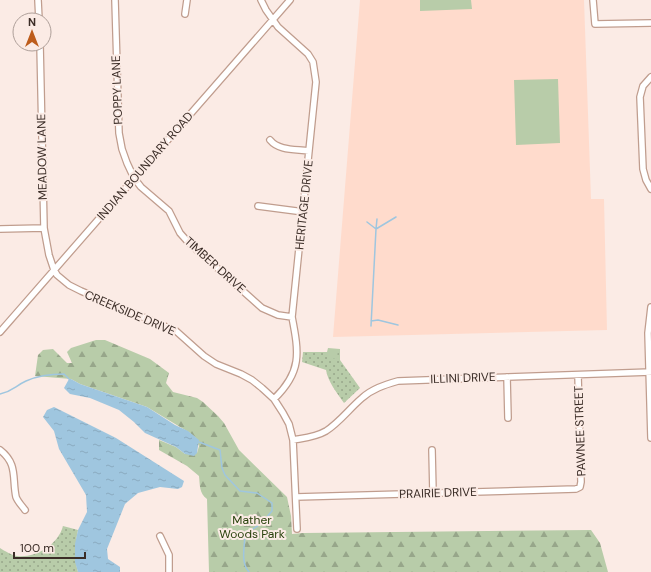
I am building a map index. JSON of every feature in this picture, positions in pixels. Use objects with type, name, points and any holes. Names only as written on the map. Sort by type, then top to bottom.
[{"type":"street","points":[[38,0],[39,12]]},
{"type":"street","name":"POPPY LANE","points":[[114,0],[119,133],[127,163],[134,178]]},
{"type":"street","points":[[184,14],[187,0]]},
{"type":"street","name":"HERITAGE DRIVE","points":[[262,0],[278,28],[308,54],[313,62],[316,82],[304,212],[292,317],[298,344],[297,358],[290,380],[274,399]]},
{"type":"street","name":"INDIAN BOUNDARY ROAD","points":[[0,332],[290,0]]},
{"type":"street","points":[[594,0],[595,24],[651,23]]},
{"type":"street","name":"MEADOW LANE","points":[[40,52],[44,228],[47,248],[54,270]]},
{"type":"street","points":[[651,76],[643,86],[640,97],[643,169],[646,180],[651,189]]},
{"type":"street","points":[[270,140],[281,148],[309,151]]},
{"type":"street","name":"TIMBER DRIVE","points":[[134,178],[141,187],[168,211],[180,233],[262,308],[278,315],[292,317]]},
{"type":"street","points":[[258,206],[304,212]]},
{"type":"street","points":[[0,229],[44,228]]},
{"type":"street","name":"CREEKSIDE DRIVE","points":[[54,270],[61,279],[81,291],[176,331],[204,356],[216,364],[252,380],[274,399],[289,424],[293,440],[297,529]]},
{"type":"street","points":[[651,307],[648,333],[651,438]]},
{"type":"street","name":"ILLINI DRIVE","points":[[293,440],[324,432],[336,424],[362,398],[373,390],[385,384],[398,381],[650,372]]},
{"type":"street","name":"PAWNEE STREET","points":[[578,375],[582,482],[580,487]]},
{"type":"street","points":[[507,377],[508,418]]},
{"type":"street","points":[[0,450],[12,464],[15,474],[17,498],[25,510]]},
{"type":"street","points":[[432,450],[433,493]]},
{"type":"street","name":"PRAIRIE DRIVE","points":[[296,497],[576,489],[580,487]]},
{"type":"street","points":[[160,536],[169,555],[169,572]]},
{"type":"shaded area","points":[[360,0],[584,0],[591,199],[604,199],[607,330],[333,337]]},
{"type":"green space","points":[[420,0],[471,0],[472,9],[420,11]]},
{"type":"green space","points":[[558,79],[560,143],[516,145],[514,80]]},
{"type":"green space","name":"Mather Woods Park","points":[[96,340],[105,340],[150,359],[169,373],[166,383],[173,392],[197,398],[218,416],[224,423],[239,450],[287,497],[291,516],[292,534],[591,530],[600,543],[608,572],[209,572],[207,499],[201,491],[199,476],[187,466],[159,450],[159,440],[176,447],[185,454],[197,453],[199,446],[195,437],[147,407],[80,384],[71,379],[35,376],[38,355],[43,350],[53,349],[67,363],[72,363],[67,352],[71,348]]},
{"type":"green space","points":[[328,348],[340,349],[340,360],[360,388],[344,403],[331,383],[326,370],[302,362],[303,352],[327,352]]},
{"type":"green space","points":[[328,349],[338,349],[337,359],[328,358]]},
{"type":"green space","points":[[63,526],[78,530],[75,551],[78,572],[0,572],[0,548],[17,556],[32,555],[45,549],[51,544],[60,533]]},
{"type":"water","points":[[69,379],[147,407],[175,425],[188,431],[199,440],[197,453],[194,456],[185,454],[176,447],[145,433],[119,410],[90,398],[70,394],[64,388]]},
{"type":"water","points":[[54,407],[116,438],[184,481],[182,487],[178,489],[160,487],[138,493],[125,504],[107,549],[108,559],[120,567],[120,572],[78,572],[75,562],[75,544],[78,530],[87,512],[86,495],[59,449],[54,431],[43,417],[47,410]]},
{"type":"waterway","points":[[371,326],[376,229],[396,217]]},
{"type":"waterway","points":[[376,229],[377,219]]},
{"type":"waterway","points":[[367,222],[376,229]]},
{"type":"waterway","points":[[371,321],[378,320],[398,325]]},
{"type":"waterway","points":[[0,394],[30,379],[64,374],[69,379]]},
{"type":"waterway","points":[[199,442],[220,450],[222,468],[225,475],[240,491],[257,493],[272,503],[272,511],[265,520],[257,527],[245,533],[244,559],[246,568],[249,572]]}]
